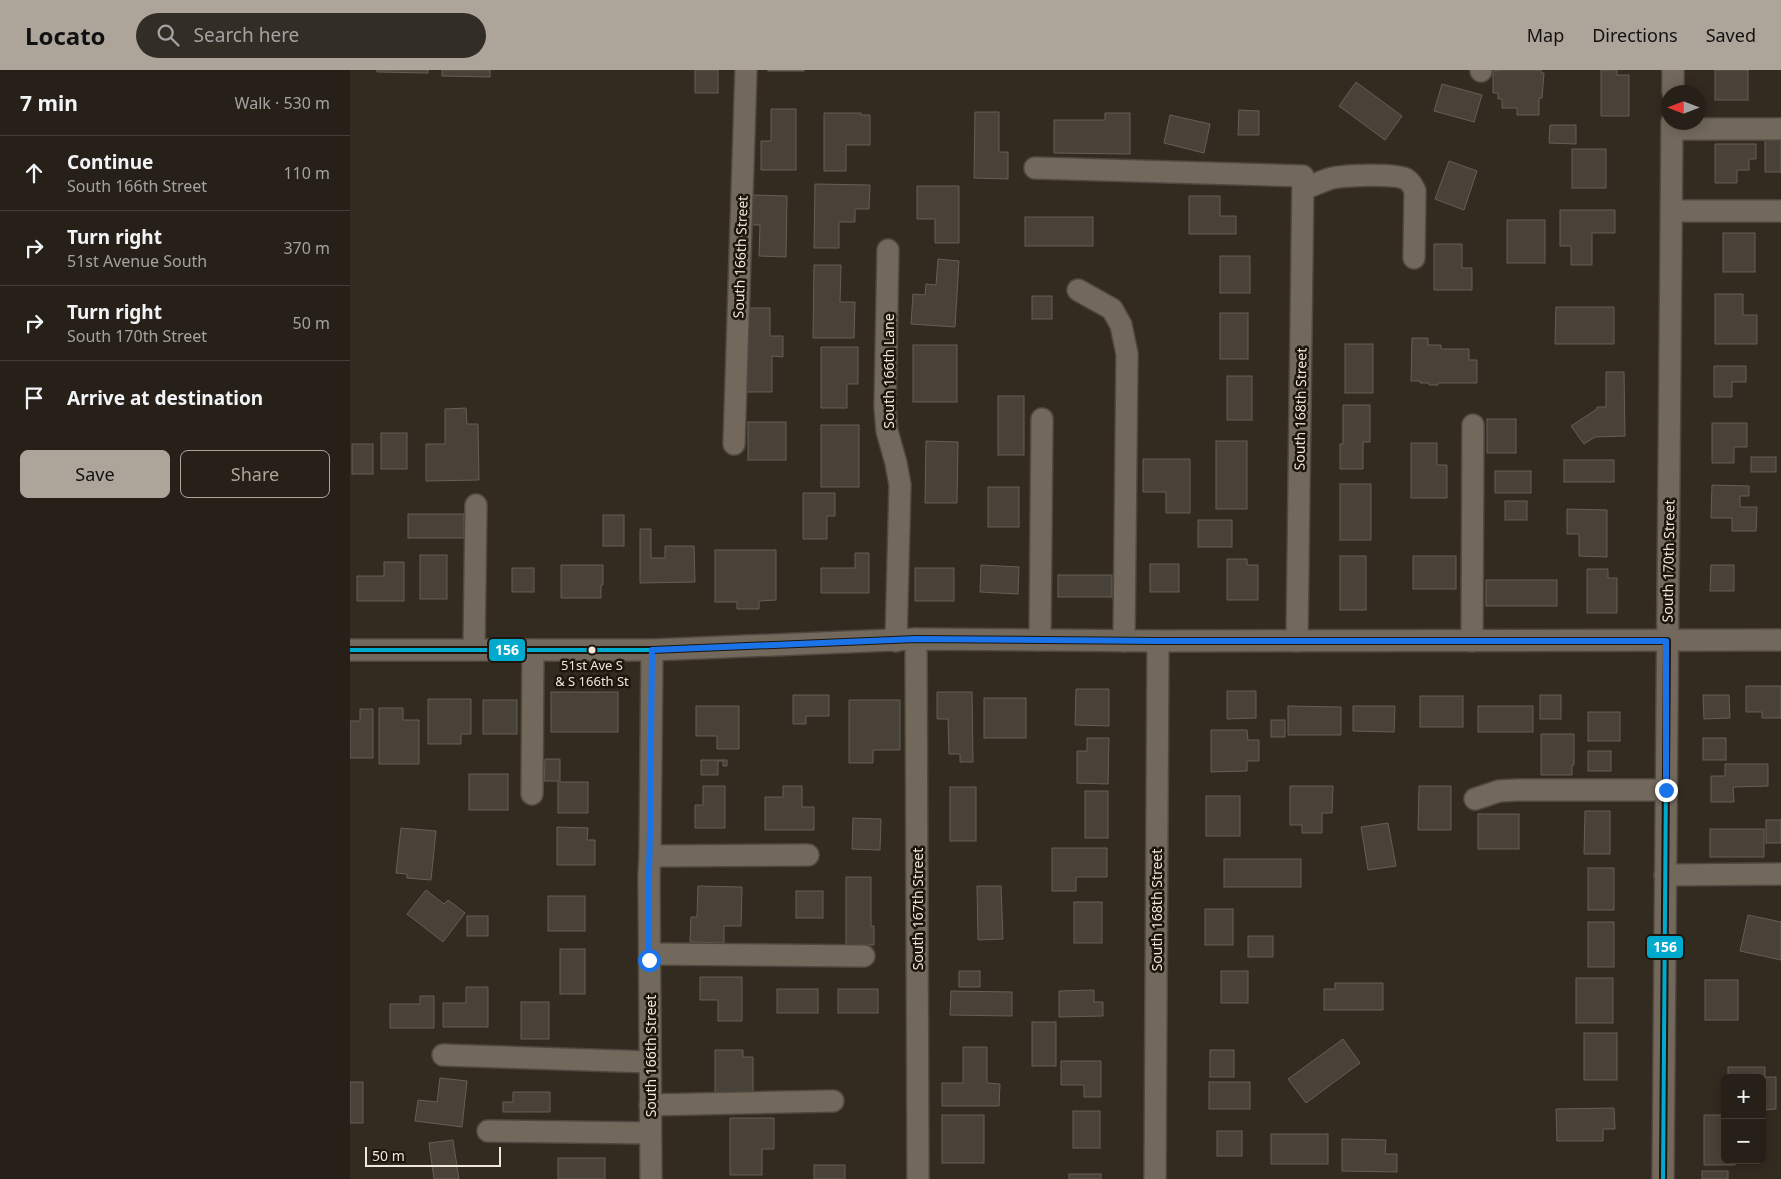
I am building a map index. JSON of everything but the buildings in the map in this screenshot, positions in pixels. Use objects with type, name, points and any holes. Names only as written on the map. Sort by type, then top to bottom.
[{"type":"street","name":"South 166th Street","points":[[734,444],[746,70]]},
{"type":"street","points":[[1672,85],[1673,70]]},
{"type":"street","points":[[1706,127],[1781,129]]},
{"type":"street","name":"South 170th Street","points":[[1663,1179],[1666,641],[1672,130]]},
{"type":"street","points":[[1035,168],[1303,183],[1343,176],[1394,176],[1405,179],[1412,184],[1415,191],[1414,258]]},
{"type":"street","name":"South 168th Street","points":[[1297,641],[1303,183]]},
{"type":"street","points":[[1672,211],[1781,211]]},
{"type":"street","name":"South 166th Lane","points":[[888,250],[886,423],[900,485],[906,640]]},
{"type":"street","points":[[1078,290],[1112,309],[1121,325],[1127,354],[1124,641]]},
{"type":"street","points":[[1040,640],[1042,419]]},
{"type":"street","points":[[1472,641],[1473,425]]},
{"type":"street","points":[[474,650],[476,504]]},
{"type":"street","points":[[350,650],[652,650],[906,640],[1781,640]]},
{"type":"street","name":"South 167th Street","points":[[906,640],[918,1179]]},
{"type":"street","name":"South 168th Street","points":[[1155,1179],[1158,641]]},
{"type":"street","points":[[532,794],[533,650]]},
{"type":"street","name":"South 166th Street","points":[[651,1179],[649,875],[652,650]]},
{"type":"street","points":[[1475,799],[1499,791],[1517,790],[1666,790]]},
{"type":"street","points":[[650,856],[808,856]]},
{"type":"street","points":[[1665,875],[1781,874]]},
{"type":"street","points":[[650,954],[864,956]]},
{"type":"street","points":[[443,1055],[650,1062]]},
{"type":"street","points":[[650,1105],[833,1101]]},
{"type":"street","name":"South 166th Street","points":[[488,1131],[650,1133]]},
{"type":"transit line","name":"156","points":[[350,650],[652,650],[916,639],[1667,641],[1663,1179]]},
{"type":"place","name":"51st Ave S & S 166th St","points":[[592,650]]},
{"type":"route","points":[[649,960],[652,650],[916,639],[1666,641],[1666,790]]}]
